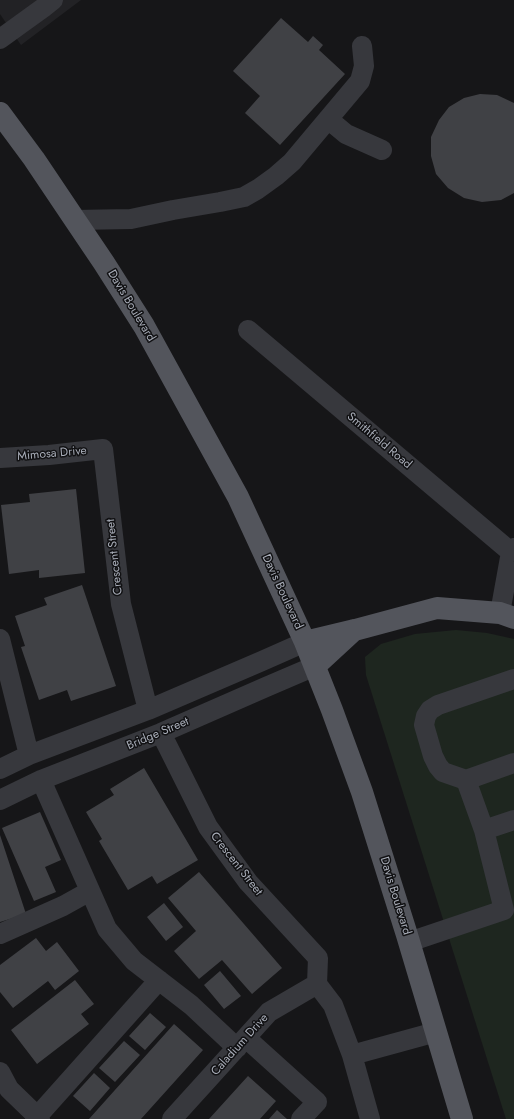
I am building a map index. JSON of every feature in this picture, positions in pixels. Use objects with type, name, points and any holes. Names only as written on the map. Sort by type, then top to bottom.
[{"type":"main road","name":"Davis Boulevard","points":[[0,113],[34,158],[144,326],[238,497],[305,642],[362,792],[462,1119]]},
{"type":"main road","points":[[305,642],[437,608],[507,616]]},
{"type":"main road","points":[[315,666],[355,630]]},
{"type":"street","points":[[0,39],[45,3]]},
{"type":"street","points":[[75,220],[131,218],[220,202],[244,196],[258,189],[292,162],[360,81],[364,66],[362,46]]},
{"type":"street","points":[[328,119],[346,134],[382,150]]},
{"type":"street","name":"Smithfield Road","points":[[248,330],[512,550]]},
{"type":"street","name":"Mimosa Drive","points":[[0,458],[49,456],[104,449]]},
{"type":"street","name":"Crescent Street","points":[[104,449],[121,604],[148,710]]},
{"type":"street","points":[[507,616],[512,550]]},
{"type":"street","points":[[0,769],[29,755],[148,710],[305,642]]},
{"type":"street","points":[[1,645],[29,755]]},
{"type":"street","name":"Bridge Street","points":[[0,800],[41,780],[161,733],[315,666]]},
{"type":"street","points":[[514,679],[438,705],[430,710],[426,716],[424,725],[438,766],[443,772],[466,780],[514,763]]},
{"type":"street","name":"Crescent Street","points":[[161,733],[208,827],[248,882],[318,958],[317,984]]},
{"type":"street","points":[[41,780],[107,929],[134,961],[317,1102],[301,1119]]},
{"type":"street","points":[[409,942],[504,910],[484,830],[466,780]]},
{"type":"street","points":[[484,830],[514,820]]},
{"type":"street","points":[[0,934],[64,906],[90,890]]},
{"type":"street","points":[[0,1072],[9,1089],[38,1118],[159,980]]},
{"type":"street","points":[[317,984],[333,1005],[352,1054],[370,1119]]},
{"type":"street","name":"Caladium Drive","points":[[172,1119],[269,1012],[317,984]]},
{"type":"street","points":[[352,1054],[436,1032]]},
{"type":"shaded area","points":[[0,0],[81,0],[21,45],[0,14]]},
{"type":"shaded area","points":[[456,630],[487,633],[514,639],[514,1119],[506,1119],[366,675],[365,657],[381,644],[415,634]]},
{"type":"building","points":[[281,18],[308,42],[313,36],[323,45],[319,50],[345,74],[280,145],[245,113],[260,96],[233,71]]},
{"type":"building","points":[[480,94],[497,95],[514,103],[514,193],[501,200],[482,202],[464,198],[448,188],[436,174],[431,156],[431,137],[439,120],[449,107],[464,98]]},
{"type":"building","points":[[76,489],[85,573],[39,578],[39,570],[9,574],[1,505],[30,502],[29,494]]},
{"type":"building","points":[[82,585],[116,686],[71,701],[67,690],[39,700],[21,647],[25,646],[15,616],[47,605],[44,598]]},
{"type":"building","points":[[144,768],[198,860],[157,884],[152,876],[128,890],[99,841],[102,839],[86,812],[114,795],[110,789]]},
{"type":"building","points":[[40,812],[61,860],[45,867],[56,892],[34,901],[2,828]]},
{"type":"building","points":[[0,835],[26,914],[0,922]]},
{"type":"building","points":[[199,872],[282,968],[252,994],[222,960],[199,979],[174,951],[196,931],[168,898]]},
{"type":"building","points":[[164,903],[183,927],[166,941],[147,917]]},
{"type":"building","points":[[36,938],[46,951],[57,942],[79,971],[55,990],[48,981],[13,1008],[0,992],[0,965]]},
{"type":"building","points":[[220,971],[241,996],[224,1009],[204,985]]},
{"type":"building","points":[[75,980],[94,1004],[81,1014],[89,1024],[37,1064],[11,1030]]},
{"type":"building","points":[[150,1013],[166,1027],[145,1050],[129,1036]]},
{"type":"building","points":[[174,1024],[203,1050],[141,1119],[89,1119]]},
{"type":"building","points":[[124,1041],[140,1055],[115,1082],[99,1068]]},
{"type":"building","points":[[94,1073],[110,1088],[90,1111],[73,1096]]},
{"type":"building","points":[[248,1076],[276,1101],[260,1119],[209,1119]]},
{"type":"building","points":[[277,1110],[287,1119],[269,1119]]}]
